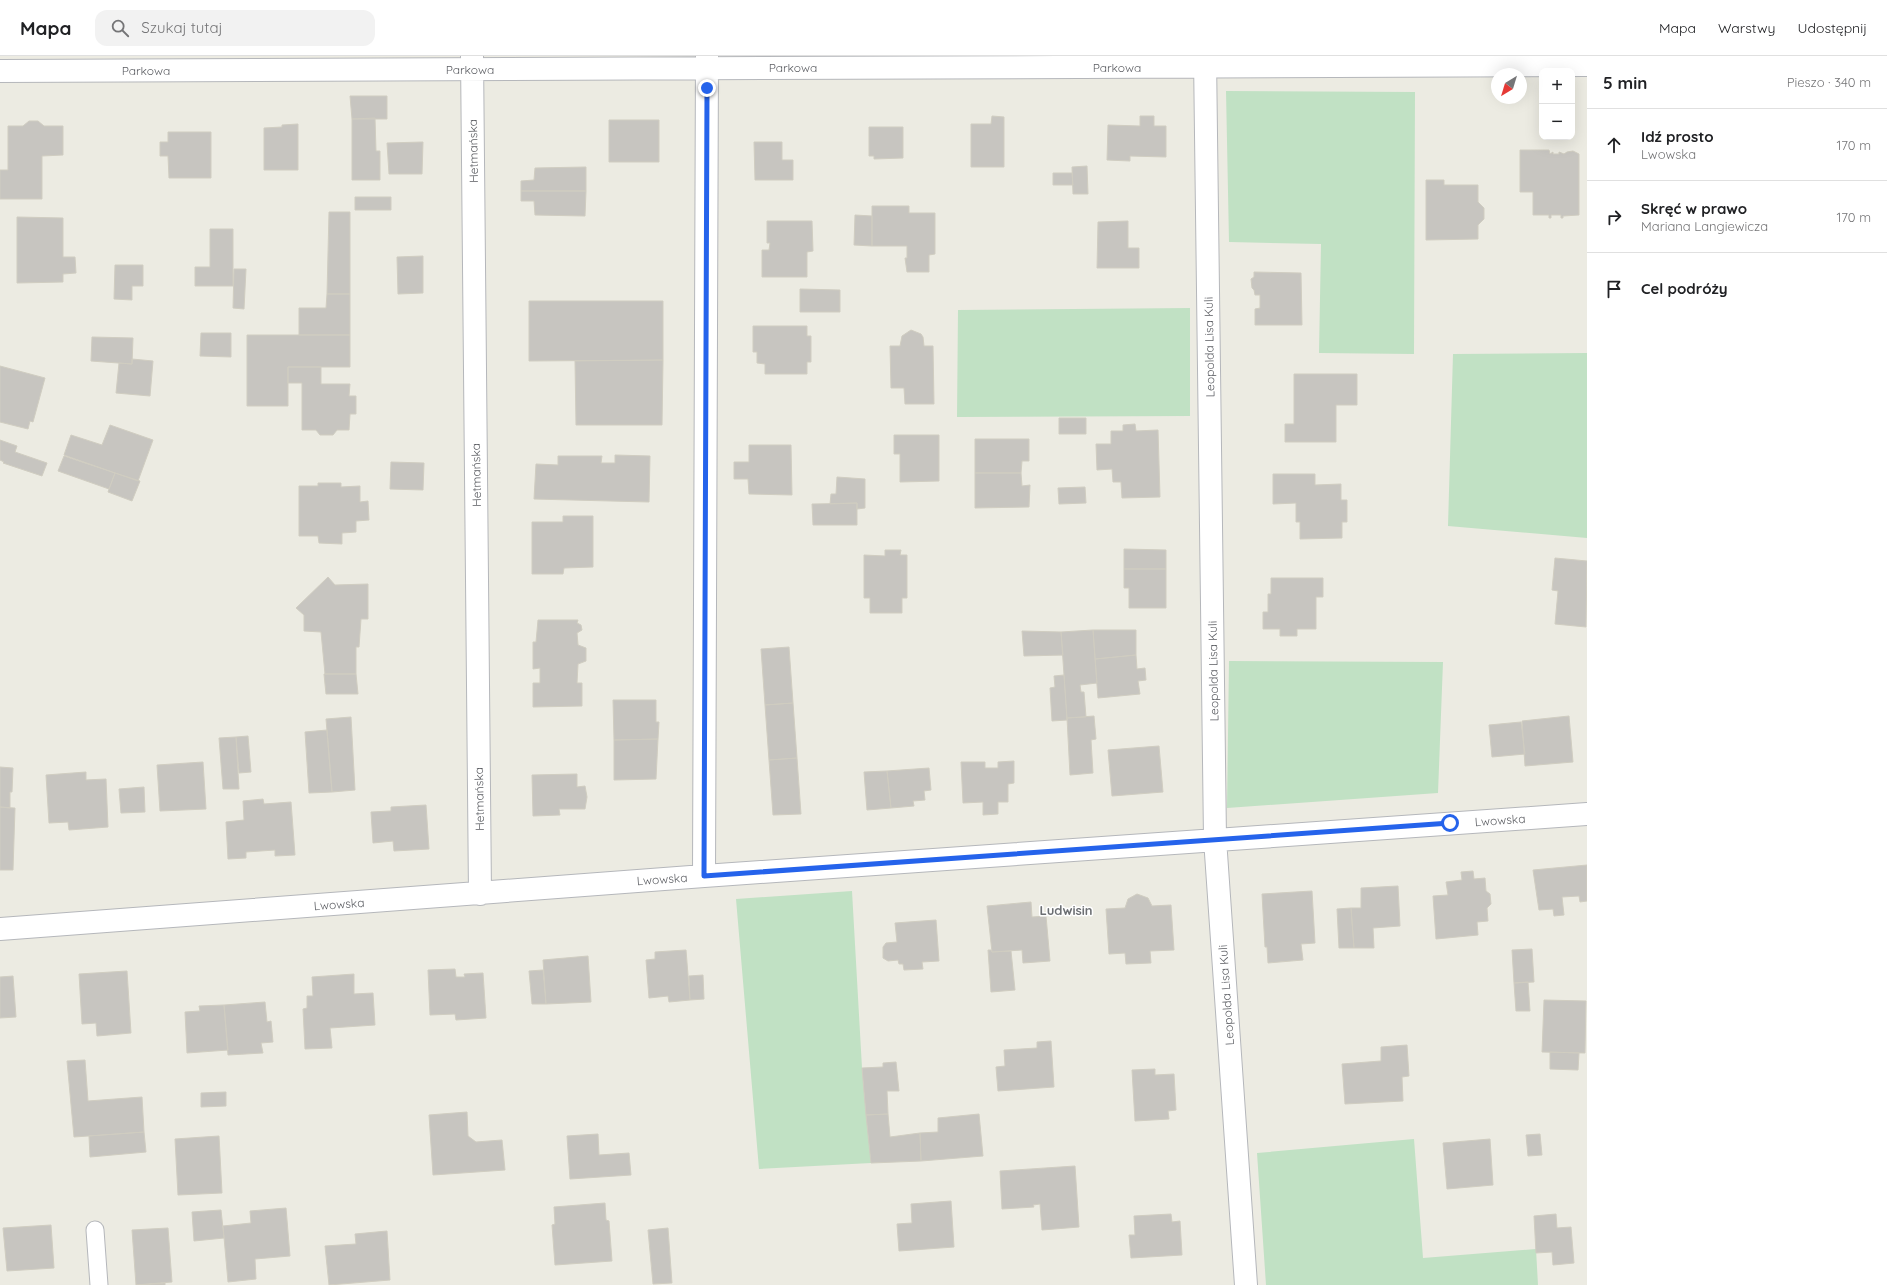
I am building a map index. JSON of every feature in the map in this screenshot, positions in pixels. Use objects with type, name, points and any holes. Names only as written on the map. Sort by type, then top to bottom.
[{"type":"street","name":"Parkowa","points":[[0,71],[472,63],[707,62],[1205,61],[1587,65]]},
{"type":"street","name":"Leopolda Lisa Kuli","points":[[1205,61],[1215,839],[1246,1285]]},
{"type":"street","points":[[704,876],[707,62]]},
{"type":"street","name":"Hetmańska","points":[[472,63],[480,894]]},
{"type":"street","name":"Lwowska","points":[[0,929],[704,876],[1587,814]]},
{"type":"lane","points":[[95,1230],[99,1285]]},
{"type":"green space","points":[[1226,91],[1415,92],[1414,354],[1319,353],[1321,244],[1229,242]]},
{"type":"green space","points":[[1190,308],[1190,416],[957,417],[958,310]]},
{"type":"green space","points":[[1587,353],[1587,538],[1448,526],[1453,354]]},
{"type":"green space","points":[[1229,661],[1443,662],[1438,793],[1227,808]]},
{"type":"green space","points":[[852,891],[862,1068],[871,1163],[759,1169],[736,899]]},
{"type":"green space","points":[[1414,1139],[1423,1258],[1536,1249],[1538,1285],[1266,1285],[1257,1153]]},
{"type":"building","points":[[350,96],[387,96],[387,119],[352,119]]},
{"type":"building","points":[[992,116],[1004,117],[1004,167],[971,167],[971,124],[991,124]]},
{"type":"building","points":[[1140,116],[1154,116],[1154,126],[1166,126],[1166,157],[1130,156],[1130,161],[1107,160],[1108,125],[1140,126]]},
{"type":"building","points":[[375,118],[376,151],[380,151],[380,180],[352,180],[352,119]]},
{"type":"building","points":[[609,120],[659,120],[659,162],[609,162]]},
{"type":"building","points":[[29,121],[38,121],[44,126],[63,126],[63,155],[42,156],[42,199],[0,199],[0,170],[8,170],[8,126],[23,126]]},
{"type":"building","points":[[298,124],[298,170],[264,170],[264,128]]},
{"type":"building","points":[[869,127],[903,127],[903,158],[874,159],[874,156],[869,156]]},
{"type":"building","points":[[168,132],[211,132],[211,178],[169,178],[168,156],[160,156],[160,142],[168,142]]},
{"type":"building","points":[[423,142],[422,174],[389,174],[387,143]]},
{"type":"building","points":[[754,142],[782,142],[782,160],[793,160],[793,180],[755,180]]},
{"type":"building","points":[[1520,150],[1549,150],[1550,154],[1553,152],[1553,154],[1559,154],[1559,152],[1564,154],[1573,151],[1579,154],[1579,215],[1563,216],[1563,218],[1561,218],[1561,215],[1551,215],[1551,218],[1549,218],[1549,215],[1533,215],[1533,192],[1520,192]]},
{"type":"building","points":[[1087,166],[1088,194],[1073,194],[1072,167]]},
{"type":"building","points":[[586,167],[586,191],[521,191],[521,181],[534,180],[535,168]]},
{"type":"building","points":[[1053,173],[1072,173],[1073,185],[1053,185]]},
{"type":"building","points":[[1426,180],[1444,180],[1444,185],[1478,185],[1478,202],[1484,208],[1484,219],[1478,225],[1478,239],[1426,240]]},
{"type":"building","points":[[521,191],[586,191],[585,216],[535,215],[534,201],[521,201]]},
{"type":"building","points":[[355,197],[391,197],[391,210],[355,210]]},
{"type":"building","points":[[872,206],[909,206],[909,213],[935,213],[935,254],[929,255],[929,272],[907,272],[905,258],[907,258],[907,246],[872,246]]},
{"type":"building","points":[[329,212],[350,212],[350,294],[327,294]]},
{"type":"building","points":[[855,215],[872,216],[872,246],[854,245]]},
{"type":"building","points":[[17,217],[63,218],[63,257],[75,257],[76,273],[63,274],[63,282],[17,283]]},
{"type":"building","points":[[767,221],[812,221],[813,251],[807,252],[807,277],[762,277],[762,250],[769,250],[770,243],[767,243]]},
{"type":"building","points":[[1128,221],[1128,248],[1139,248],[1139,268],[1097,268],[1098,222]]},
{"type":"building","points":[[210,229],[233,229],[233,286],[195,286],[195,267],[210,267]]},
{"type":"building","points":[[423,256],[423,293],[398,294],[397,257]]},
{"type":"building","points":[[115,265],[143,265],[143,286],[132,286],[132,300],[114,299]]},
{"type":"building","points":[[234,269],[246,269],[244,309],[233,308]]},
{"type":"building","points":[[1254,272],[1301,273],[1302,325],[1255,325],[1255,309],[1260,308],[1260,295],[1255,295],[1252,288],[1251,279],[1254,277]]},
{"type":"building","points":[[800,289],[840,290],[840,312],[800,312]]},
{"type":"building","points":[[327,294],[350,294],[350,335],[299,335],[299,308],[326,308]]},
{"type":"building","points":[[529,301],[663,301],[663,360],[529,361]]},
{"type":"building","points":[[753,326],[807,326],[807,336],[811,336],[811,362],[807,362],[807,374],[765,374],[765,364],[757,363],[757,352],[753,352]]},
{"type":"building","points":[[911,330],[921,334],[923,337],[924,346],[933,346],[934,404],[905,404],[904,388],[891,388],[890,346],[900,346],[902,336]]},
{"type":"building","points":[[201,333],[231,333],[231,357],[200,356]]},
{"type":"building","points":[[247,335],[350,335],[350,367],[288,367],[288,406],[247,406]]},
{"type":"building","points":[[92,337],[133,338],[132,364],[91,361]]},
{"type":"building","points":[[132,359],[153,361],[150,396],[116,393],[119,363],[132,364]]},
{"type":"building","points":[[663,360],[662,425],[576,425],[575,361]]},
{"type":"building","points":[[0,366],[45,378],[33,422],[30,421],[28,429],[0,422]]},
{"type":"building","points":[[288,367],[321,367],[321,384],[350,384],[349,396],[356,396],[356,414],[350,414],[349,430],[337,430],[333,435],[320,435],[316,430],[302,430],[302,383],[288,383]]},
{"type":"building","points":[[1294,374],[1357,374],[1357,405],[1336,405],[1336,442],[1285,442],[1285,424],[1294,424]]},
{"type":"building","points":[[1059,418],[1086,418],[1086,434],[1059,434]]},
{"type":"building","points":[[1135,424],[1136,431],[1158,430],[1160,497],[1122,498],[1121,482],[1113,482],[1112,469],[1097,470],[1096,444],[1111,444],[1111,431],[1123,431],[1123,425]]},
{"type":"building","points":[[110,425],[153,440],[138,481],[64,455],[71,435],[102,445]]},
{"type":"building","points":[[894,435],[939,435],[939,481],[900,482],[900,454],[894,454]]},
{"type":"building","points":[[975,439],[1029,439],[1029,461],[1022,461],[1021,473],[975,473]]},
{"type":"building","points":[[0,440],[17,446],[15,452],[47,463],[42,476],[3,463],[4,462],[0,460]]},
{"type":"building","points":[[749,445],[791,445],[792,495],[749,494],[748,479],[734,479],[734,462],[749,462]]},
{"type":"building","points":[[615,455],[650,456],[649,502],[534,499],[536,464],[558,465],[558,456],[602,456],[601,463],[615,463]]},
{"type":"building","points":[[64,456],[115,473],[109,489],[58,471]]},
{"type":"building","points":[[391,462],[424,463],[423,490],[390,489]]},
{"type":"building","points":[[115,473],[140,481],[132,501],[108,492]]},
{"type":"building","points":[[975,473],[1021,473],[1022,486],[1030,485],[1029,507],[975,508]]},
{"type":"building","points":[[1273,474],[1315,474],[1315,485],[1341,484],[1341,500],[1347,500],[1347,522],[1342,522],[1342,538],[1300,539],[1300,522],[1296,522],[1296,503],[1273,504]]},
{"type":"building","points":[[837,477],[865,479],[865,508],[857,509],[857,503],[830,504],[831,494],[836,494]]},
{"type":"building","points":[[318,483],[341,483],[341,487],[360,486],[360,502],[368,501],[369,520],[356,521],[356,532],[342,533],[342,544],[319,543],[318,536],[299,536],[299,486],[318,486]]},
{"type":"building","points":[[1085,487],[1086,503],[1059,504],[1058,488]]},
{"type":"building","points":[[857,503],[857,525],[813,525],[812,504]]},
{"type":"building","points":[[563,516],[593,516],[593,567],[564,568],[563,574],[532,574],[532,522],[563,522]]},
{"type":"building","points":[[1124,549],[1166,550],[1166,569],[1124,569]]},
{"type":"building","points":[[885,550],[901,550],[900,555],[907,555],[907,598],[902,598],[902,613],[870,613],[870,598],[864,598],[864,555],[885,556]]},
{"type":"building","points":[[1555,558],[1587,561],[1586,627],[1555,624],[1558,591],[1552,590]]},
{"type":"building","points":[[1124,569],[1166,569],[1166,608],[1129,608],[1129,588],[1124,588]]},
{"type":"building","points":[[328,577],[335,585],[368,584],[368,619],[361,619],[359,647],[356,647],[356,674],[325,674],[321,632],[304,631],[304,615],[296,608]]},
{"type":"building","points":[[1271,578],[1323,578],[1323,597],[1316,597],[1316,629],[1297,629],[1297,636],[1280,636],[1280,629],[1263,629],[1263,612],[1268,612],[1268,594],[1271,594]]},
{"type":"building","points":[[538,620],[578,620],[577,623],[581,625],[582,630],[577,633],[578,645],[586,648],[586,661],[578,664],[577,683],[582,683],[582,706],[533,707],[533,683],[540,683],[540,668],[533,669],[533,642],[536,642]]},
{"type":"building","points":[[1093,630],[1097,683],[1080,685],[1081,692],[1084,692],[1086,717],[1067,718],[1061,632]]},
{"type":"building","points":[[1093,630],[1136,630],[1136,655],[1095,659]]},
{"type":"building","points":[[1022,631],[1061,632],[1063,655],[1024,656]]},
{"type":"building","points":[[789,647],[793,703],[765,705],[761,649]]},
{"type":"building","points":[[1136,655],[1137,669],[1145,668],[1146,680],[1138,681],[1140,694],[1098,698],[1095,659]]},
{"type":"building","points":[[324,674],[356,674],[358,694],[326,694]]},
{"type":"building","points":[[1064,675],[1067,720],[1052,721],[1050,688],[1055,687],[1054,676]]},
{"type":"building","points":[[613,700],[656,700],[656,722],[659,722],[658,739],[614,740]]},
{"type":"building","points":[[793,703],[797,758],[769,760],[765,705]]},
{"type":"building","points":[[1094,716],[1096,739],[1091,740],[1093,773],[1070,775],[1067,718]]},
{"type":"building","points":[[1569,716],[1573,762],[1525,766],[1522,721]]},
{"type":"building","points":[[351,717],[355,790],[332,792],[326,719]]},
{"type":"building","points":[[1521,722],[1525,754],[1492,757],[1489,725]]},
{"type":"building","points":[[327,730],[332,792],[309,793],[305,732]]},
{"type":"building","points":[[248,736],[251,772],[239,773],[236,737]]},
{"type":"building","points":[[236,737],[239,789],[223,789],[219,738]]},
{"type":"building","points":[[658,739],[656,779],[614,780],[614,740]]},
{"type":"building","points":[[1159,746],[1163,792],[1112,796],[1108,750]]},
{"type":"building","points":[[797,758],[801,814],[773,815],[769,760]]},
{"type":"building","points":[[1014,761],[1014,783],[1008,784],[1008,802],[998,802],[998,814],[983,815],[983,802],[963,803],[961,762],[985,762],[985,768],[998,768],[998,762]]},
{"type":"building","points":[[203,762],[206,809],[160,811],[157,765]]},
{"type":"building","points":[[0,767],[13,768],[10,808],[0,807]]},
{"type":"building","points":[[929,768],[931,790],[924,791],[925,800],[913,801],[914,806],[891,808],[887,771]]},
{"type":"building","points":[[887,771],[891,808],[867,810],[864,772]]},
{"type":"building","points":[[86,772],[86,780],[106,779],[108,827],[69,830],[68,822],[49,823],[46,775]]},
{"type":"building","points":[[577,774],[577,787],[585,786],[587,797],[585,809],[559,809],[560,815],[533,816],[532,775]]},
{"type":"building","points":[[144,787],[145,812],[121,813],[119,789]]},
{"type":"building","points":[[263,799],[264,804],[291,802],[295,855],[275,856],[275,850],[246,852],[246,858],[228,859],[226,822],[244,820],[243,801]]},
{"type":"building","points":[[426,805],[429,849],[394,851],[393,841],[373,843],[371,812],[391,811],[391,807]]},
{"type":"building","points":[[0,807],[15,808],[13,870],[0,870]]},
{"type":"building","points":[[1587,865],[1587,901],[1580,902],[1579,896],[1562,897],[1564,915],[1554,916],[1553,909],[1539,910],[1533,870]]},
{"type":"building","points":[[1473,871],[1474,879],[1485,878],[1486,891],[1490,894],[1491,904],[1487,908],[1488,921],[1477,922],[1478,935],[1436,939],[1433,896],[1448,895],[1446,882],[1462,880],[1461,872]]},
{"type":"building","points":[[1398,886],[1400,926],[1373,928],[1374,948],[1354,948],[1351,908],[1361,908],[1361,888]]},
{"type":"building","points":[[1312,891],[1315,943],[1301,944],[1303,960],[1268,963],[1267,947],[1265,947],[1262,894]]},
{"type":"building","points":[[1137,894],[1148,898],[1152,906],[1171,905],[1174,950],[1150,951],[1151,963],[1126,964],[1125,953],[1109,954],[1106,909],[1125,908],[1128,899]]},
{"type":"building","points":[[1031,902],[1032,917],[1046,916],[1050,961],[1023,963],[1022,950],[992,952],[987,906]]},
{"type":"building","points":[[1351,908],[1354,948],[1339,948],[1337,909]]},
{"type":"building","points":[[936,920],[939,961],[922,962],[923,969],[904,970],[903,964],[899,964],[898,960],[888,961],[883,958],[883,947],[886,943],[897,942],[895,923]]},
{"type":"building","points":[[1532,949],[1534,982],[1514,983],[1512,950]]},
{"type":"building","points":[[686,950],[690,1000],[669,1002],[668,996],[649,998],[646,960],[655,959],[655,952]]},
{"type":"building","points":[[988,950],[991,950],[992,952],[1011,951],[1015,990],[991,992]]},
{"type":"building","points":[[588,956],[591,1002],[546,1004],[543,960]]},
{"type":"building","points":[[455,969],[456,977],[465,977],[464,974],[483,973],[486,1018],[456,1020],[455,1014],[430,1015],[428,970]]},
{"type":"building","points":[[543,970],[546,1004],[532,1004],[529,971]]},
{"type":"building","points":[[127,971],[131,1033],[97,1036],[96,1023],[82,1024],[79,974]]},
{"type":"building","points":[[354,974],[354,994],[373,993],[375,1025],[330,1028],[332,1048],[305,1049],[303,1009],[307,1008],[307,996],[313,996],[312,977]]},
{"type":"building","points":[[703,975],[704,999],[690,1000],[689,976]]},
{"type":"building","points":[[13,976],[16,1017],[0,1018],[0,977]]},
{"type":"building","points":[[1528,982],[1530,1011],[1516,1011],[1514,983]]},
{"type":"building","points":[[1544,1000],[1586,1001],[1585,1053],[1542,1052]]},
{"type":"building","points":[[265,1002],[267,1022],[271,1021],[273,1042],[261,1043],[263,1053],[228,1055],[224,1005]]},
{"type":"building","points":[[224,1005],[228,1050],[187,1053],[185,1012],[200,1011],[199,1006]]},
{"type":"building","points":[[1051,1041],[1054,1087],[998,1091],[996,1067],[1005,1066],[1004,1050],[1037,1048],[1037,1042]]},
{"type":"building","points":[[1407,1045],[1409,1076],[1402,1077],[1403,1101],[1345,1104],[1342,1064],[1381,1061],[1381,1047]]},
{"type":"building","points":[[1550,1052],[1579,1053],[1578,1070],[1550,1069]]},
{"type":"building","points":[[85,1060],[88,1101],[142,1097],[144,1132],[74,1137],[67,1061]]},
{"type":"building","points":[[896,1062],[899,1091],[887,1091],[888,1114],[866,1115],[862,1068],[883,1067],[883,1063]]},
{"type":"building","points":[[1155,1069],[1155,1075],[1174,1074],[1176,1110],[1168,1111],[1169,1119],[1135,1121],[1132,1070]]},
{"type":"building","points":[[226,1092],[226,1106],[201,1107],[201,1093]]},
{"type":"building","points":[[467,1112],[468,1136],[476,1142],[502,1140],[505,1170],[433,1175],[429,1115]]},
{"type":"building","points":[[888,1114],[890,1137],[920,1133],[921,1161],[871,1163],[866,1115]]},
{"type":"building","points":[[979,1114],[983,1156],[921,1161],[920,1133],[938,1132],[938,1118]]},
{"type":"building","points":[[144,1132],[146,1152],[90,1157],[89,1136]]},
{"type":"building","points":[[598,1134],[599,1155],[629,1153],[631,1175],[570,1179],[567,1136]]},
{"type":"building","points":[[1540,1134],[1542,1155],[1528,1156],[1526,1135]]},
{"type":"building","points":[[219,1136],[222,1193],[178,1195],[175,1139]]},
{"type":"building","points":[[1490,1139],[1493,1185],[1447,1189],[1443,1143]]},
{"type":"building","points":[[1075,1166],[1079,1227],[1042,1230],[1040,1204],[1033,1205],[1034,1207],[1002,1209],[1000,1171]]},
{"type":"building","points":[[951,1201],[954,1247],[899,1251],[897,1224],[912,1223],[911,1204]]},
{"type":"building","points":[[605,1203],[606,1220],[609,1221],[612,1261],[555,1265],[552,1225],[555,1224],[554,1207]]},
{"type":"building","points":[[286,1208],[290,1256],[255,1259],[256,1279],[228,1282],[223,1226],[251,1223],[250,1211]]},
{"type":"building","points":[[221,1210],[224,1238],[194,1241],[192,1212]]},
{"type":"building","points":[[1171,1214],[1172,1222],[1180,1221],[1182,1255],[1131,1258],[1129,1235],[1135,1235],[1134,1216]]},
{"type":"building","points":[[1556,1214],[1557,1228],[1571,1227],[1574,1263],[1553,1265],[1552,1252],[1536,1253],[1534,1216]]},
{"type":"building","points":[[51,1225],[54,1268],[7,1271],[3,1228]]},
{"type":"building","points":[[168,1228],[172,1282],[136,1285],[132,1230]]},
{"type":"building","points":[[668,1228],[672,1283],[653,1284],[648,1230]]},
{"type":"building","points":[[387,1231],[390,1280],[329,1285],[325,1246],[356,1244],[355,1234]]},
{"type":"building","points":[[165,1283],[165,1285],[137,1285]]},
{"type":"district","name":"Ludwisin","points":[[1066,910]]},
{"type":"route","points":[[707,88],[704,876],[1450,823]]}]
